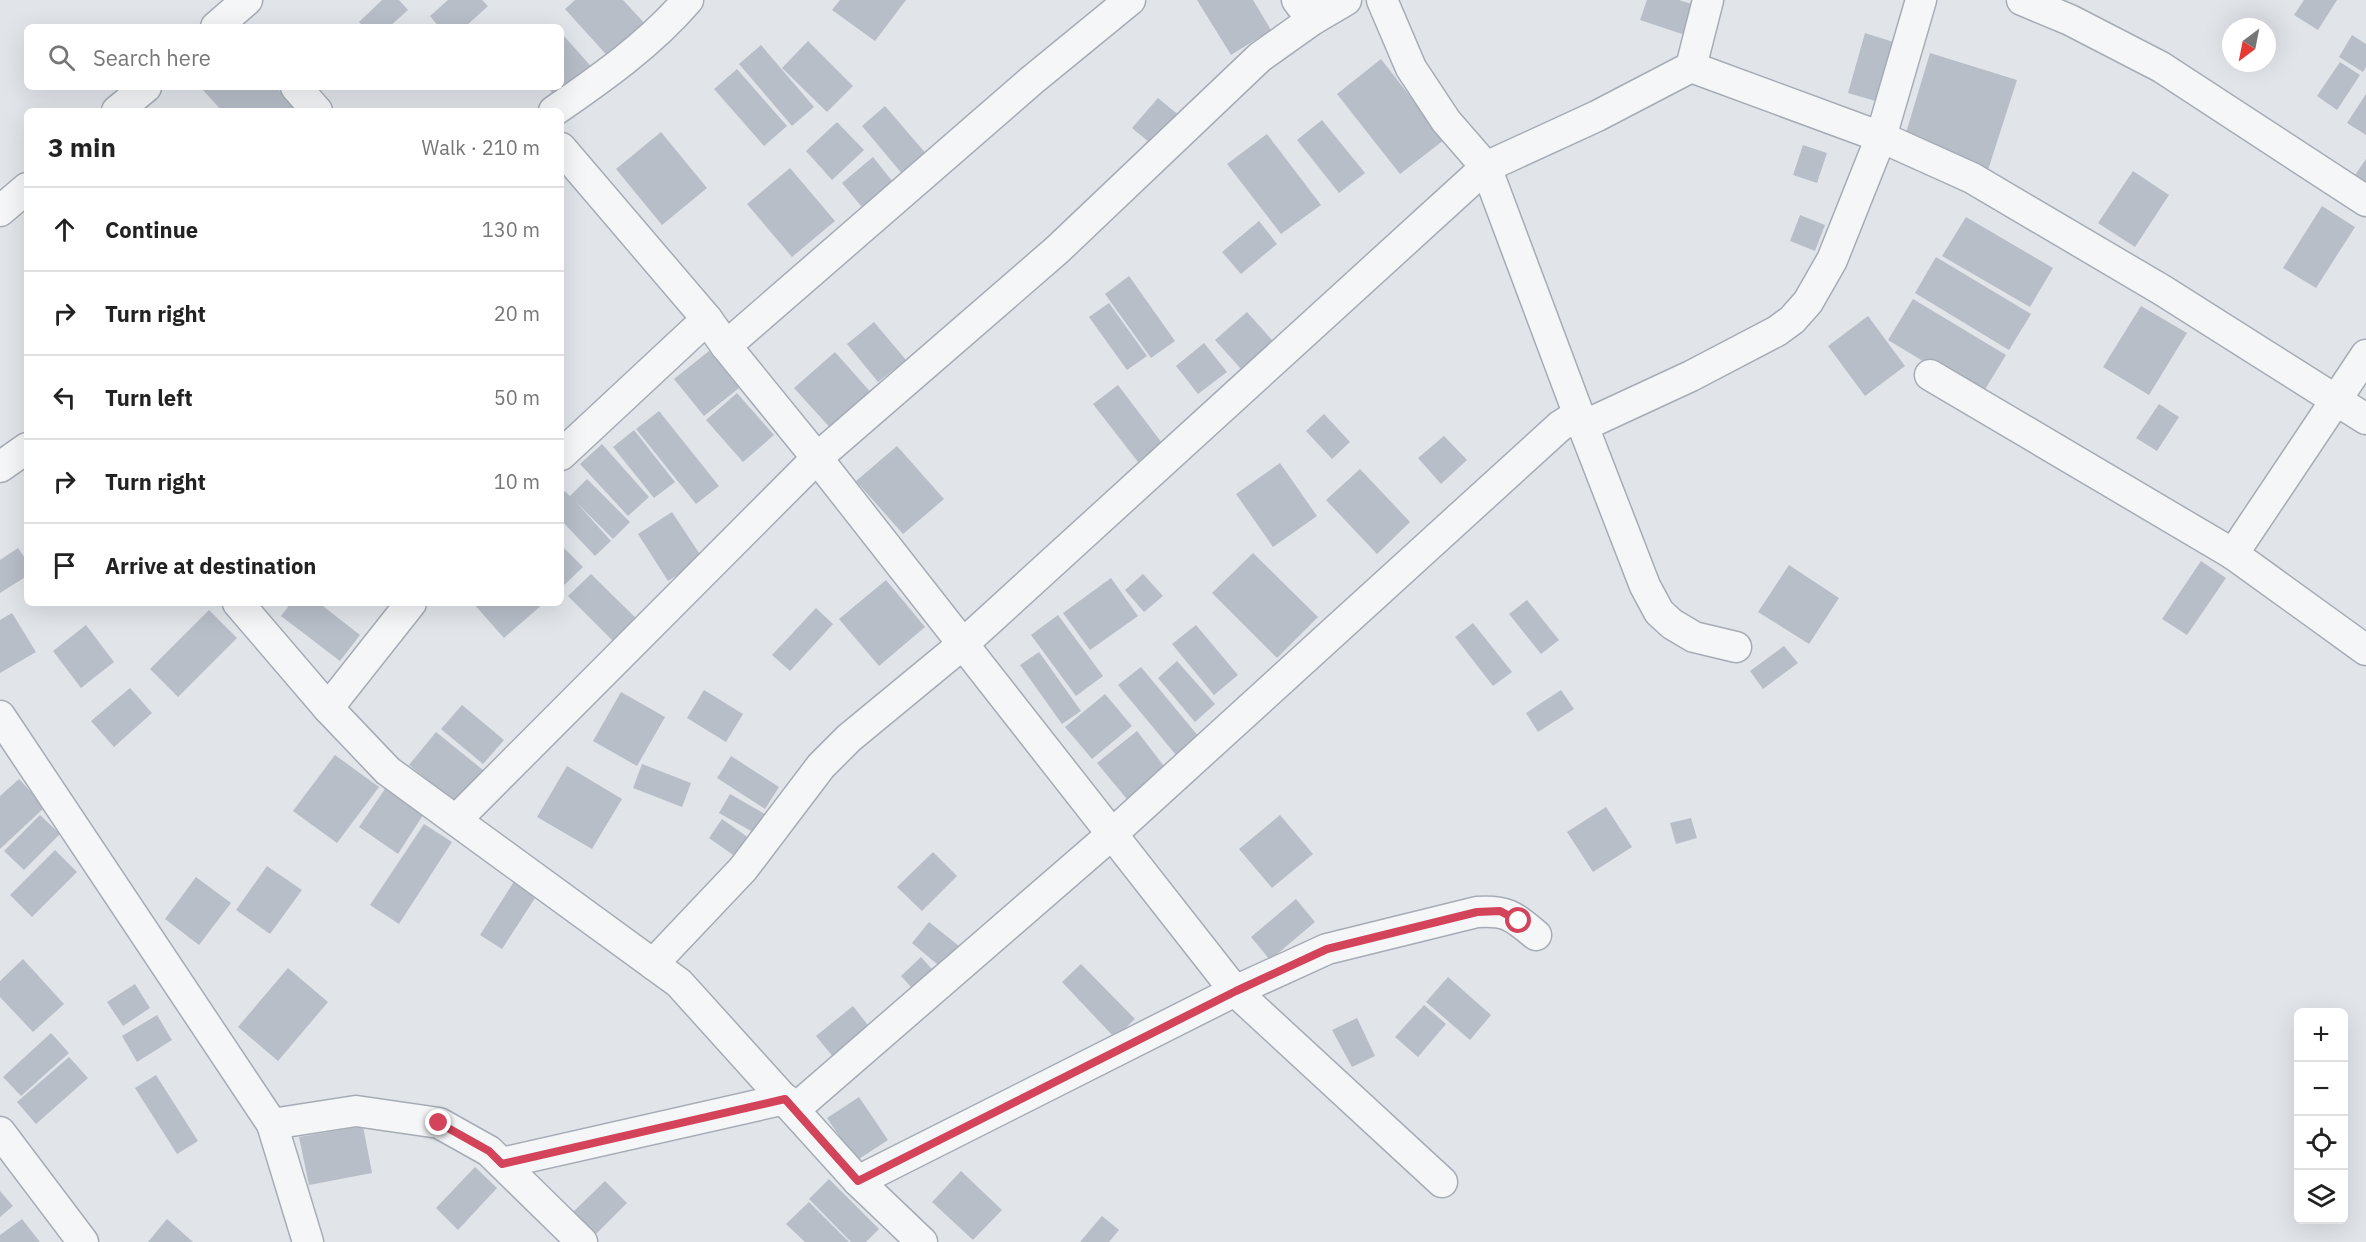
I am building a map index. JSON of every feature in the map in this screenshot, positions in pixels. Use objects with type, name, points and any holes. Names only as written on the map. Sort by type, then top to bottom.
[{"type":"street","points":[[558,108],[602,78],[638,49],[688,0]]},
{"type":"street","points":[[726,346],[1031,81],[1130,0]]},
{"type":"street","points":[[456,820],[817,458],[1057,250],[1260,57],[1305,10],[1346,0]]},
{"type":"street","points":[[1382,0],[1411,68],[1446,121],[1486,167],[1645,586],[1659,612],[1672,624],[1694,638],[1736,646]]},
{"type":"street","points":[[1691,67],[1708,0]]},
{"type":"street","points":[[502,1164],[790,1104],[1111,836],[1560,426],[1581,420],[1691,376],[1777,331],[1792,320],[1808,302],[1832,260],[1881,137],[1921,0]]},
{"type":"street","points":[[2022,0],[2070,20],[2161,67],[2366,201]]},
{"type":"street","points":[[653,964],[743,869],[821,766],[881,711],[963,644],[1486,167],[1597,116],[1691,67],[1881,137],[1982,183],[2162,290],[2366,419]]},
{"type":"street","points":[[121,108],[142,90]]},
{"type":"street","points":[[299,90],[314,108]]},
{"type":"street","points":[[564,152],[707,319],[1111,836],[1236,991],[1442,1182]]},
{"type":"street","points":[[0,211],[24,191]]},
{"type":"street","points":[[564,452],[707,319]]},
{"type":"street","points":[[2233,554],[2366,355]]},
{"type":"street","points":[[1929,375],[2233,554],[2366,650]]},
{"type":"street","points":[[0,467],[24,450]]},
{"type":"street","points":[[241,606],[328,708],[388,771],[680,984],[790,1104],[905,1236]]},
{"type":"street","points":[[328,708],[409,606]]},
{"type":"street","points":[[0,716],[272,1124],[308,1242]]},
{"type":"street","points":[[858,1181],[1236,991],[1327,949],[1477,912],[1500,911],[1519,921],[1536,935]]},
{"type":"street","points":[[272,1124],[356,1111],[439,1123],[489,1151],[582,1242]]},
{"type":"street","points":[[0,1132],[83,1242]]},
{"type":"building","points":[[382,0],[399,0],[408,10],[392,24],[361,24],[359,22]]},
{"type":"building","points":[[448,0],[482,0],[488,6],[468,24],[437,24],[430,16]]},
{"type":"building","points":[[575,0],[623,0],[649,28],[612,61],[565,9]]},
{"type":"building","points":[[840,0],[906,0],[875,41],[832,10]]},
{"type":"building","points":[[1197,0],[1253,0],[1271,30],[1231,55]]},
{"type":"building","points":[[1647,0],[1679,0],[1701,7],[1691,37],[1640,20]]},
{"type":"building","points":[[2304,0],[2337,0],[2318,30],[2294,15]]},
{"type":"building","points":[[1865,33],[1906,46],[1889,105],[1848,93]]},
{"type":"building","points":[[2352,35],[2366,44],[2366,67],[2363,72],[2339,57]]},
{"type":"building","points":[[564,36],[597,73],[561,103],[550,90],[564,90]]},
{"type":"building","points":[[808,41],[853,86],[827,112],[782,68]]},
{"type":"building","points":[[761,45],[814,107],[792,126],[739,64]]},
{"type":"building","points":[[1930,53],[2017,80],[1987,173],[1902,146]]},
{"type":"building","points":[[1381,59],[1444,140],[1400,174],[1337,94]]},
{"type":"building","points":[[2340,62],[2360,75],[2337,110],[2317,96]]},
{"type":"building","points":[[737,69],[787,126],[764,146],[714,89]]},
{"type":"building","points":[[203,90],[279,90],[295,108],[219,108]]},
{"type":"building","points":[[2366,94],[2366,135],[2347,123]]},
{"type":"building","points":[[1158,98],[1181,117],[1156,148],[1132,128]]},
{"type":"building","points":[[885,106],[928,156],[904,176],[862,126]]},
{"type":"building","points":[[1322,120],[1365,173],[1339,193],[1297,140]]},
{"type":"building","points":[[837,122],[864,150],[832,180],[806,151]]},
{"type":"building","points":[[661,132],[707,188],[662,225],[616,169]]},
{"type":"building","points":[[1267,134],[1321,205],[1281,234],[1227,164]]},
{"type":"building","points":[[1803,145],[1827,153],[1817,183],[1793,175]]},
{"type":"building","points":[[873,157],[897,187],[866,212],[842,183]]},
{"type":"building","points":[[2366,159],[2366,182],[2355,175]]},
{"type":"building","points":[[790,168],[835,221],[792,257],[747,204]]},
{"type":"building","points":[[2133,171],[2169,195],[2135,247],[2098,223]]},
{"type":"building","points":[[2322,206],[2355,227],[2316,288],[2283,268]]},
{"type":"building","points":[[1800,215],[1825,225],[1815,251],[1790,241]]},
{"type":"building","points":[[1966,217],[2053,268],[2030,307],[1942,256]]},
{"type":"building","points":[[1259,221],[1277,244],[1241,274],[1222,252]]},
{"type":"building","points":[[1936,257],[2031,314],[2009,350],[1915,293]]},
{"type":"building","points":[[1129,276],[1175,341],[1151,358],[1105,294]]},
{"type":"building","points":[[1913,299],[2006,355],[1981,396],[1888,340]]},
{"type":"building","points":[[1109,303],[1147,356],[1127,370],[1089,317]]},
{"type":"building","points":[[2141,306],[2187,333],[2149,395],[2103,367]]},
{"type":"building","points":[[1247,312],[1273,341],[1241,369],[1215,340]]},
{"type":"building","points":[[1868,316],[1905,366],[1865,396],[1828,346]]},
{"type":"building","points":[[874,322],[906,360],[878,382],[847,344]]},
{"type":"building","points":[[1204,343],[1227,372],[1198,394],[1176,366]]},
{"type":"building","points":[[709,351],[739,388],[704,416],[674,379]]},
{"type":"building","points":[[835,352],[874,396],[834,432],[794,388]]},
{"type":"building","points":[[1118,385],[1162,443],[1138,462],[1093,404]]},
{"type":"building","points":[[737,393],[774,435],[743,462],[706,420]]},
{"type":"building","points":[[2159,404],[2179,417],[2157,451],[2136,438]]},
{"type":"building","points":[[659,411],[719,486],[696,504],[636,429]]},
{"type":"building","points":[[1324,414],[1350,442],[1332,459],[1306,431]]},
{"type":"building","points":[[634,430],[675,482],[654,498],[613,447]]},
{"type":"building","points":[[1444,436],[1467,460],[1441,484],[1418,458]]},
{"type":"building","points":[[602,444],[649,497],[628,516],[580,464]]},
{"type":"building","points":[[897,446],[944,499],[903,534],[856,481]]},
{"type":"building","points":[[1280,463],[1317,516],[1273,547],[1236,494]]},
{"type":"building","points":[[1360,469],[1410,522],[1377,554],[1326,500]]},
{"type":"building","points":[[587,479],[630,522],[613,539],[576,502],[611,541],[595,556],[564,523],[564,492],[570,496]]},
{"type":"building","points":[[672,512],[703,559],[668,581],[638,534]]},
{"type":"building","points":[[18,548],[24,557],[24,578],[0,593],[0,560]]},
{"type":"building","points":[[564,548],[583,567],[564,585]]},
{"type":"building","points":[[1253,553],[1318,617],[1277,658],[1212,593]]},
{"type":"building","points":[[2201,561],[2226,578],[2187,635],[2162,619]]},
{"type":"building","points":[[1789,565],[1839,598],[1809,644],[1758,612]]},
{"type":"building","points":[[591,574],[646,628],[623,651],[568,596]]},
{"type":"building","points":[[1143,574],[1163,596],[1144,612],[1125,590]]},
{"type":"building","points":[[1111,578],[1138,616],[1090,650],[1063,613]]},
{"type":"building","points":[[886,580],[925,627],[879,666],[839,619]]},
{"type":"building","points":[[1527,600],[1559,640],[1541,654],[1509,614]]},
{"type":"building","points":[[289,606],[323,606],[360,635],[340,661],[281,616]]},
{"type":"building","points":[[476,606],[541,606],[504,638]]},
{"type":"building","points":[[816,608],[833,624],[790,671],[772,655]]},
{"type":"building","points":[[209,610],[237,638],[178,697],[150,669]]},
{"type":"building","points":[[12,613],[36,652],[0,673],[0,620]]},
{"type":"building","points":[[1058,615],[1103,676],[1076,696],[1031,635]]},
{"type":"building","points":[[1473,623],[1512,672],[1493,686],[1455,637]]},
{"type":"building","points":[[86,625],[114,662],[81,688],[53,651]]},
{"type":"building","points":[[1196,625],[1238,675],[1214,695],[1172,644]]},
{"type":"building","points":[[1784,646],[1798,663],[1763,689],[1750,671]]},
{"type":"building","points":[[1039,652],[1081,711],[1062,724],[1020,665]]},
{"type":"building","points":[[1177,661],[1215,704],[1195,722],[1158,678]]},
{"type":"building","points":[[1141,667],[1199,737],[1176,755],[1118,685]]},
{"type":"building","points":[[130,688],[152,713],[114,747],[91,721]]},
{"type":"building","points":[[704,690],[743,714],[726,742],[687,718]]},
{"type":"building","points":[[1561,690],[1574,709],[1538,732],[1526,713]]},
{"type":"building","points":[[621,692],[665,717],[637,766],[593,741]]},
{"type":"building","points":[[1105,694],[1132,726],[1092,759],[1065,727]]},
{"type":"building","points":[[462,705],[504,740],[483,764],[441,729]]},
{"type":"building","points":[[1137,731],[1170,774],[1131,804],[1097,763]]},
{"type":"building","points":[[436,732],[488,774],[461,807],[409,765]]},
{"type":"building","points":[[335,755],[379,787],[337,843],[293,811]]},
{"type":"building","points":[[731,756],[779,787],[765,809],[717,778]]},
{"type":"building","points":[[642,764],[691,783],[682,807],[633,788]]},
{"type":"building","points":[[567,766],[622,799],[592,849],[537,817]]},
{"type":"building","points":[[19,779],[45,807],[0,849],[0,796]]},
{"type":"building","points":[[387,786],[425,812],[398,854],[359,827]]},
{"type":"building","points":[[730,794],[770,817],[760,836],[719,813]]},
{"type":"building","points":[[1606,807],[1632,847],[1593,872],[1567,832]]},
{"type":"building","points":[[40,815],[60,834],[24,870],[4,851]]},
{"type":"building","points":[[1280,815],[1313,854],[1272,888],[1239,849]]},
{"type":"building","points":[[1691,818],[1697,838],[1676,844],[1670,823]]},
{"type":"building","points":[[722,819],[756,843],[743,862],[709,838]]},
{"type":"building","points":[[424,824],[452,842],[399,924],[370,905]]},
{"type":"building","points":[[55,850],[77,872],[32,917],[10,895]]},
{"type":"building","points":[[933,852],[957,876],[922,911],[897,887]]},
{"type":"building","points":[[267,866],[302,890],[270,934],[236,910]]},
{"type":"building","points":[[196,877],[231,903],[199,945],[165,919]]},
{"type":"building","points":[[515,880],[537,895],[502,949],[480,935]]},
{"type":"building","points":[[1296,899],[1315,922],[1270,960],[1251,937]]},
{"type":"building","points":[[929,922],[969,954],[950,975],[912,943]]},
{"type":"building","points":[[921,957],[941,979],[921,998],[901,976]]},
{"type":"building","points":[[23,959],[64,1004],[33,1032],[0,997],[0,981]]},
{"type":"building","points":[[1081,964],[1135,1019],[1115,1038],[1062,982]]},
{"type":"building","points":[[288,968],[328,1002],[278,1061],[238,1027]]},
{"type":"building","points":[[1448,977],[1491,1015],[1470,1040],[1426,1002]]},
{"type":"building","points":[[135,984],[150,1008],[123,1026],[107,1002]]},
{"type":"building","points":[[1424,1005],[1446,1024],[1418,1057],[1395,1037]]},
{"type":"building","points":[[853,1006],[875,1034],[838,1063],[816,1036]]},
{"type":"building","points":[[157,1015],[172,1040],[137,1062],[122,1036]]},
{"type":"building","points":[[1357,1018],[1375,1056],[1352,1067],[1332,1030]]},
{"type":"building","points":[[51,1033],[69,1053],[21,1096],[3,1077]]},
{"type":"building","points":[[69,1057],[88,1078],[36,1124],[17,1102]]},
{"type":"building","points":[[156,1075],[198,1141],[177,1154],[135,1088]]},
{"type":"building","points":[[859,1097],[888,1140],[856,1161],[827,1118]]},
{"type":"building","points":[[363,1126],[372,1173],[309,1185],[299,1137]]},
{"type":"building","points":[[475,1167],[497,1188],[458,1230],[436,1208]]},
{"type":"building","points":[[961,1171],[1002,1210],[973,1240],[932,1202]]},
{"type":"building","points":[[829,1179],[879,1229],[866,1242],[851,1242],[809,1199]]},
{"type":"building","points":[[605,1181],[627,1203],[596,1234],[573,1212]]},
{"type":"building","points":[[0,1191],[13,1206],[0,1217]]},
{"type":"building","points":[[809,1202],[849,1242],[805,1242],[786,1224]]},
{"type":"building","points":[[1102,1216],[1119,1230],[1109,1242],[1080,1242]]},
{"type":"building","points":[[22,1219],[40,1242],[0,1242],[0,1235]]},
{"type":"building","points":[[167,1219],[193,1242],[148,1242]]},
{"type":"route","points":[[439,1123],[489,1151],[502,1164],[785,1099],[858,1181],[1236,991],[1327,949],[1477,912],[1500,911],[1519,921]]}]
